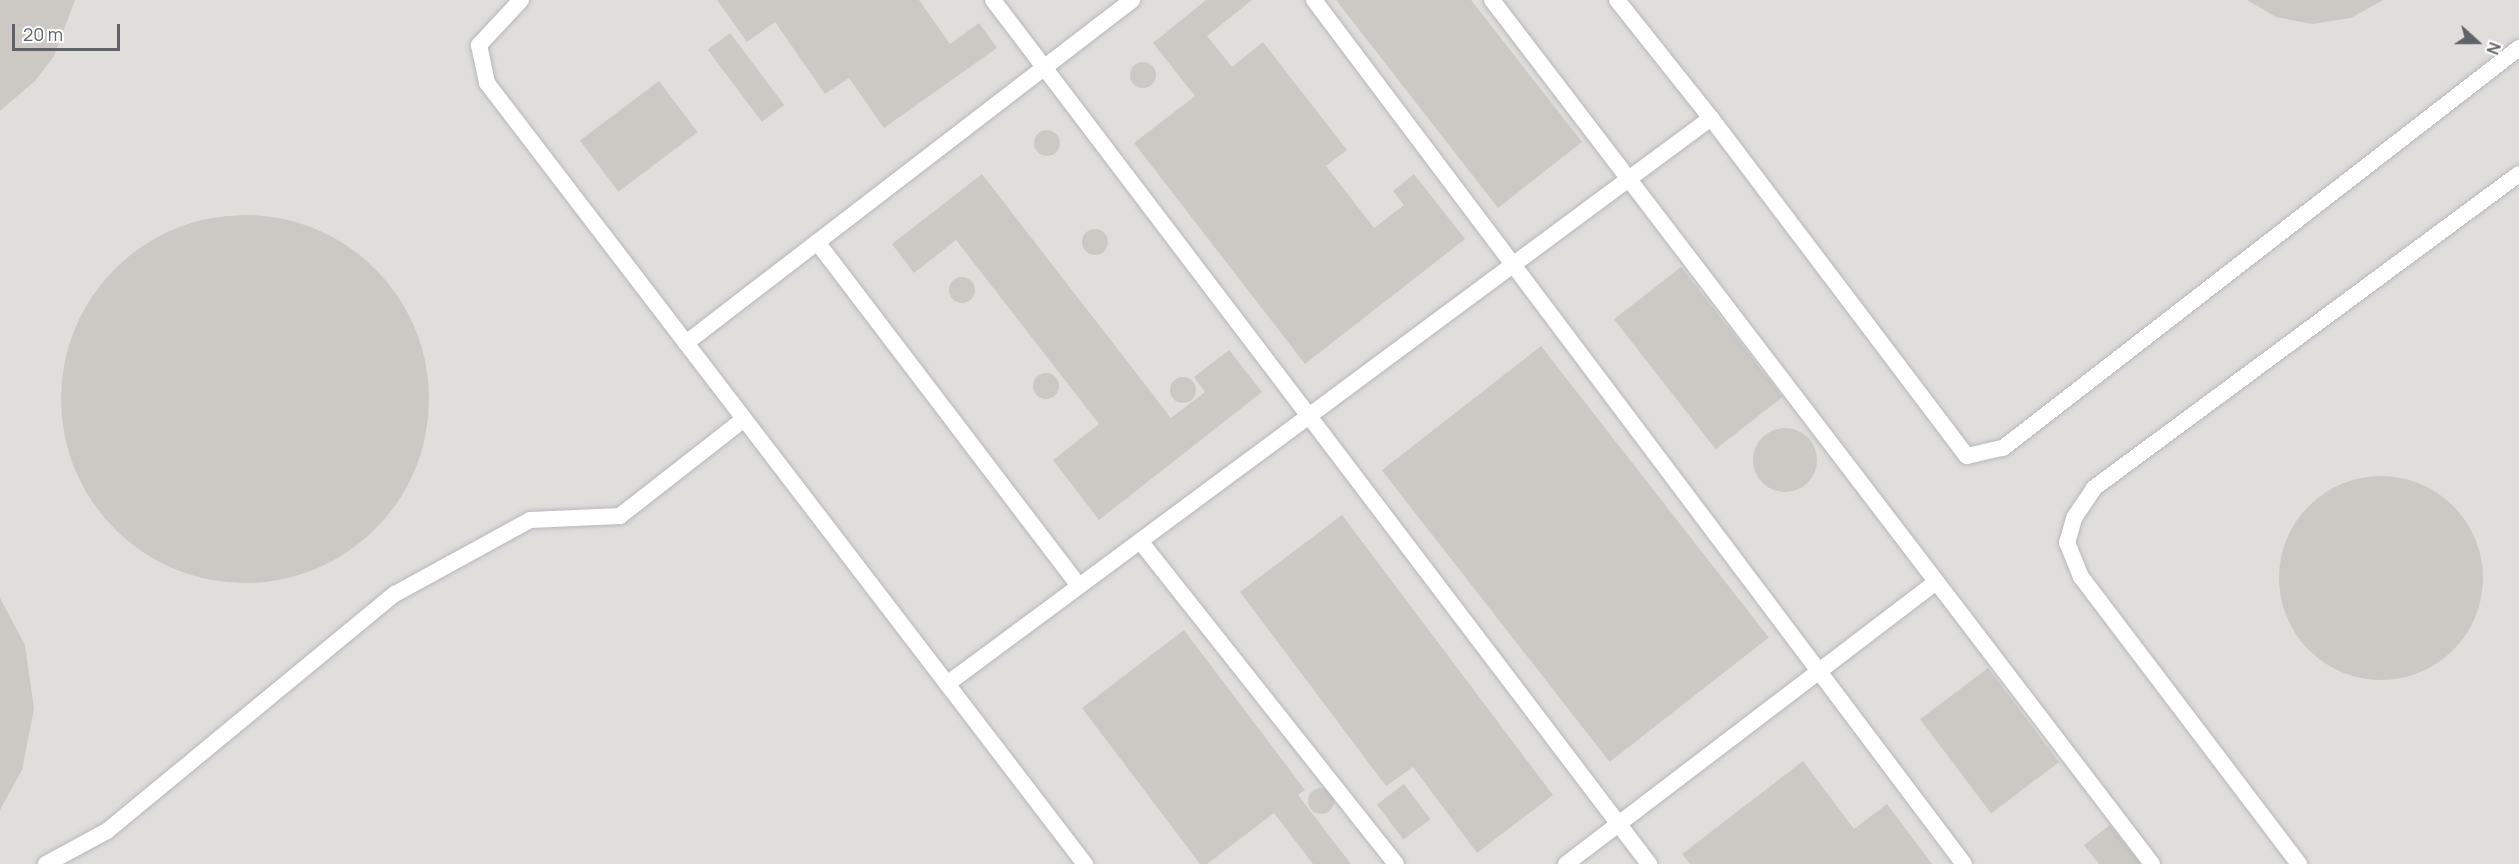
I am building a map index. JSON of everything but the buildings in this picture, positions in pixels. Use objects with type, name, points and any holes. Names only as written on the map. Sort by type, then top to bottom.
[{"type":"lane","points":[[521,0],[479,45],[487,83],[1085,864]]},
{"type":"lane","points":[[993,0],[1649,864]]},
{"type":"lane","points":[[686,343],[1132,0]]},
{"type":"lane","points":[[1314,0],[1964,864]]},
{"type":"lane","points":[[1492,0],[2152,864]]},
{"type":"lane","points":[[1617,0],[1711,118],[1966,456],[2003,448],[2519,48]]},
{"type":"lane","points":[[947,684],[1711,118]]},
{"type":"lane","points":[[2299,864],[2081,577],[2067,543],[2074,518],[2094,488],[2519,174]]},
{"type":"lane","points":[[817,242],[1079,586]]},
{"type":"lane","points":[[46,864],[107,831],[395,594],[530,520],[620,516],[744,419]]},
{"type":"lane","points":[[1140,541],[1396,864]]},
{"type":"lane","points":[[1566,864],[1936,582]]},
{"type":"shaded area","points":[[0,0],[2519,0],[2519,864],[0,864]]}]
